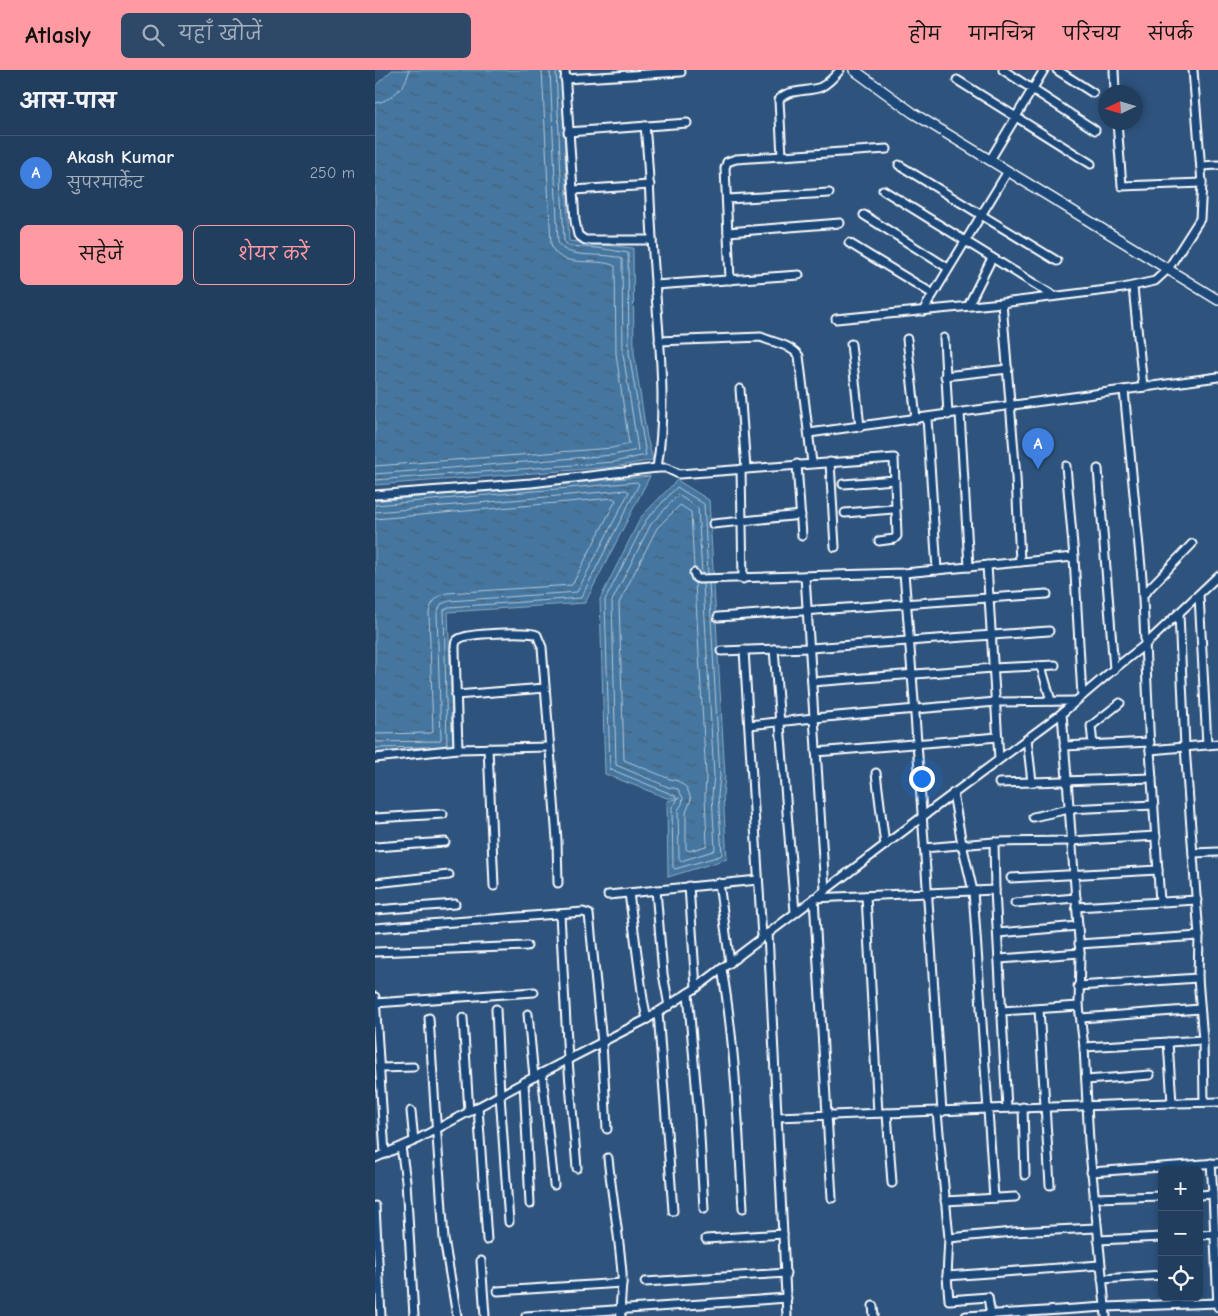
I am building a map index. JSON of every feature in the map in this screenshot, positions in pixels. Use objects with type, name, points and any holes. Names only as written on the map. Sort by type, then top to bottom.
[{"type":"street","points":[[565,70],[568,132],[577,231],[581,238],[593,240],[652,240]]},
{"type":"street","points":[[782,156],[779,100],[781,96],[810,91],[823,86],[833,79],[840,70]]},
{"type":"street","points":[[854,70],[925,121],[1218,300]]},
{"type":"street","points":[[1003,70],[1095,130]]},
{"type":"street","points":[[990,160],[1045,70]]},
{"type":"street","points":[[1057,70],[1093,93]]},
{"type":"street","points":[[1113,70],[1114,85]]},
{"type":"street","points":[[836,319],[1002,303],[1133,286],[1155,281],[1168,269],[1200,219],[1202,183],[1193,70]]},
{"type":"street","points":[[565,79],[618,73],[681,72]]},
{"type":"street","points":[[957,80],[1091,164]]},
{"type":"street","points":[[568,132],[687,123]]},
{"type":"street","points":[[645,126],[663,405],[657,468]]},
{"type":"street","points":[[1118,130],[1122,186],[1202,183]]},
{"type":"street","points":[[730,280],[725,168],[727,162],[736,159],[887,149]]},
{"type":"street","points":[[899,165],[1057,261]]},
{"type":"street","points":[[1201,166],[1218,165]]},
{"type":"street","points":[[923,311],[1008,172]]},
{"type":"street","points":[[574,190],[650,185]]},
{"type":"street","points":[[883,190],[1054,296]]},
{"type":"street","points":[[727,199],[829,192]]},
{"type":"street","points":[[864,215],[948,268]]},
{"type":"street","points":[[728,232],[840,223]]},
{"type":"street","points":[[849,243],[933,294]]},
{"type":"street","points":[[968,306],[992,258]]},
{"type":"street","points":[[655,285],[799,275]]},
{"type":"street","points":[[1133,286],[1143,387]]},
{"type":"street","points":[[1002,303],[1011,404],[1020,562]]},
{"type":"street","points":[[659,341],[761,337],[775,344],[789,346],[794,349],[799,356],[812,463]]},
{"type":"street","points":[[944,338],[948,415]]},
{"type":"street","points":[[907,339],[916,419]]},
{"type":"street","points":[[851,344],[859,427]]},
{"type":"street","points":[[945,376],[1008,369]]},
{"type":"street","points":[[809,433],[959,414],[1011,404],[1218,377]]},
{"type":"street","points":[[740,389],[743,469],[743,579]]},
{"type":"street","points":[[1124,390],[1143,595],[1159,902]]},
{"type":"street","points":[[959,414],[969,567]]},
{"type":"street","points":[[927,418],[937,570]]},
{"type":"street","points":[[375,495],[531,483],[657,468],[665,468],[679,474],[893,457],[895,458],[897,536],[894,539],[879,541]]},
{"type":"street","points":[[830,462],[835,547]]},
{"type":"street","points":[[797,464],[802,536]]},
{"type":"street","points":[[1066,466],[1074,557],[1082,696]]},
{"type":"street","points":[[1098,469],[1114,669]]},
{"type":"street","points":[[843,484],[895,480]]},
{"type":"street","points":[[845,512],[896,508]]},
{"type":"street","points":[[713,524],[801,516]]},
{"type":"street","points":[[1143,595],[1192,544]]},
{"type":"street","points":[[694,573],[695,577],[699,579],[743,579],[904,573],[1074,557]]},
{"type":"street","points":[[987,565],[999,759]]},
{"type":"street","points":[[904,573],[919,744],[945,1201],[949,1238],[947,1276],[949,1300],[988,1297],[991,1315]]},
{"type":"street","points":[[805,576],[825,890]]},
{"type":"street","points":[[375,1158],[436,1130],[524,1082],[602,1043],[647,1019],[696,988],[953,793],[1062,713],[1146,644],[1218,576]]},
{"type":"street","points":[[718,617],[1047,594]]},
{"type":"street","points":[[1199,595],[1207,745]]},
{"type":"street","points":[[1179,614],[1185,747],[1199,936],[1197,978],[1203,1040],[1204,1102]]},
{"type":"street","points":[[721,651],[810,648],[1049,631]]},
{"type":"street","points":[[458,749],[455,644],[460,637],[473,635],[524,632],[537,635],[543,647],[557,840],[558,883]]},
{"type":"street","points":[[774,649],[795,912]]},
{"type":"street","points":[[744,650],[777,1118],[787,1316]]},
{"type":"street","points":[[812,682],[1055,665]]},
{"type":"street","points":[[1041,666],[1051,701]]},
{"type":"street","points":[[456,694],[545,688]]},
{"type":"street","points":[[749,725],[996,702],[1076,701]]},
{"type":"street","points":[[1093,745],[1091,726],[1120,703]]},
{"type":"street","points":[[1062,713],[1080,953],[1079,1006],[1084,1047],[1091,1172],[1106,1316]]},
{"type":"street","points":[[817,752],[998,737]]},
{"type":"street","points":[[1027,739],[1032,782]]},
{"type":"street","points":[[1064,746],[1150,742]]},
{"type":"street","points":[[1150,750],[1218,744]]},
{"type":"street","points":[[375,758],[458,749],[549,746]]},
{"type":"street","points":[[488,748],[494,886]]},
{"type":"street","points":[[877,773],[885,845]]},
{"type":"street","points":[[999,783],[1152,778]]},
{"type":"street","points":[[953,793],[973,891],[994,1198]]},
{"type":"street","points":[[1033,817],[1069,810],[1154,805]]},
{"type":"street","points":[[375,818],[443,814]]},
{"type":"street","points":[[924,848],[994,842],[1071,842],[1155,836]]},
{"type":"street","points":[[375,846],[445,842]]},
{"type":"street","points":[[994,842],[1007,1108]]},
{"type":"street","points":[[1193,853],[1218,852]]},
{"type":"street","points":[[1011,878],[1158,870]]},
{"type":"street","points":[[375,883],[449,875]]},
{"type":"street","points":[[608,895],[759,880]]},
{"type":"street","points":[[719,883],[730,963]]},
{"type":"street","points":[[689,886],[696,988]]},
{"type":"street","points":[[656,890],[663,974],[669,1006]]},
{"type":"street","points":[[814,898],[995,890]]},
{"type":"street","points":[[629,892],[647,1019]]},
{"type":"street","points":[[867,896],[877,1113]]},
{"type":"street","points":[[814,898],[832,1198]]},
{"type":"street","points":[[1015,903],[1075,898]]},
{"type":"street","points":[[1076,907],[1197,900]]},
{"type":"street","points":[[375,910],[455,904]]},
{"type":"street","points":[[375,928],[583,912],[589,914],[602,1043],[607,1128]]},
{"type":"street","points":[[560,914],[568,1060],[577,1168]]},
{"type":"street","points":[[998,932],[1078,926]]},
{"type":"street","points":[[1079,944],[1199,936]]},
{"type":"street","points":[[375,952],[527,946]]},
{"type":"street","points":[[999,959],[1080,953]]},
{"type":"street","points":[[722,969],[728,1002],[739,1115],[743,1208]]},
{"type":"street","points":[[1078,986],[1197,978]]},
{"type":"street","points":[[375,1002],[534,992]]},
{"type":"street","points":[[688,993],[699,1118],[704,1209]]},
{"type":"street","points":[[375,996],[385,1154]]},
{"type":"street","points":[[1002,1011],[1079,1006]]},
{"type":"street","points":[[496,1009],[509,1222]]},
{"type":"street","points":[[1039,1009],[1050,1185]]},
{"type":"street","points":[[1081,1018],[1200,1009]]},
{"type":"street","points":[[658,1012],[673,1211]]},
{"type":"street","points":[[528,1014],[534,1077]]},
{"type":"street","points":[[429,1018],[444,1239],[448,1273],[452,1284],[457,1316]]},
{"type":"street","points":[[463,1018],[469,1112]]},
{"type":"street","points":[[1084,1047],[1203,1040]]},
{"type":"street","points":[[1168,1042],[1172,1103]]},
{"type":"street","points":[[379,1068],[413,1067]]},
{"type":"street","points":[[542,1073],[554,1185]]},
{"type":"street","points":[[1086,1080],[1150,1075]]},
{"type":"street","points":[[524,1082],[530,1204]]},
{"type":"street","points":[[777,1118],[940,1112],[1023,1106],[1218,1102]]},
{"type":"street","points":[[1023,1106],[1025,1175]]},
{"type":"street","points":[[478,1107],[487,1240]]},
{"type":"street","points":[[411,1111],[414,1141]]},
{"type":"street","points":[[887,1113],[892,1183]]},
{"type":"street","points":[[401,1147],[406,1181],[414,1315]]},
{"type":"street","points":[[608,1158],[613,1206],[618,1229],[622,1283],[620,1313]]},
{"type":"street","points":[[966,1316],[1105,1307],[1218,1305],[1213,1194],[1215,1163],[1091,1172]]},
{"type":"street","points":[[1203,1195],[1213,1194]]},
{"type":"street","points":[[1094,1198],[1158,1196]]},
{"type":"street","points":[[945,1201],[1015,1197]]},
{"type":"street","points":[[375,1206],[381,1316]]},
{"type":"street","points":[[949,1238],[1013,1232],[1096,1228]]},
{"type":"street","points":[[706,1239],[783,1234]]},
{"type":"street","points":[[1203,1235],[1216,1234]]},
{"type":"street","points":[[1097,1240],[1158,1237]]},
{"type":"street","points":[[481,1261],[485,1316]]},
{"type":"street","points":[[947,1276],[1100,1265]]},
{"type":"street","points":[[645,1282],[786,1273]]},
{"type":"street","points":[[1102,1279],[1158,1275]]},
{"type":"street","points":[[498,1291],[622,1283]]},
{"type":"street","points":[[527,1316],[620,1313],[787,1298]]},
{"type":"street","points":[[873,1306],[874,1316]]},
{"type":"water","points":[[392,70],[561,70],[569,241],[633,248],[634,353],[647,438],[653,460],[614,467],[375,485],[375,86]]},
{"type":"water","points":[[650,476],[585,603],[448,612],[453,752],[375,753],[375,501]]},
{"type":"water","points":[[677,480],[709,500],[725,776],[723,795],[727,859],[668,877],[667,801],[680,798],[667,798],[605,774],[600,599],[641,517]]},
{"type":"place","name":"Akash Kumar","points":[[1038,469]]}]
